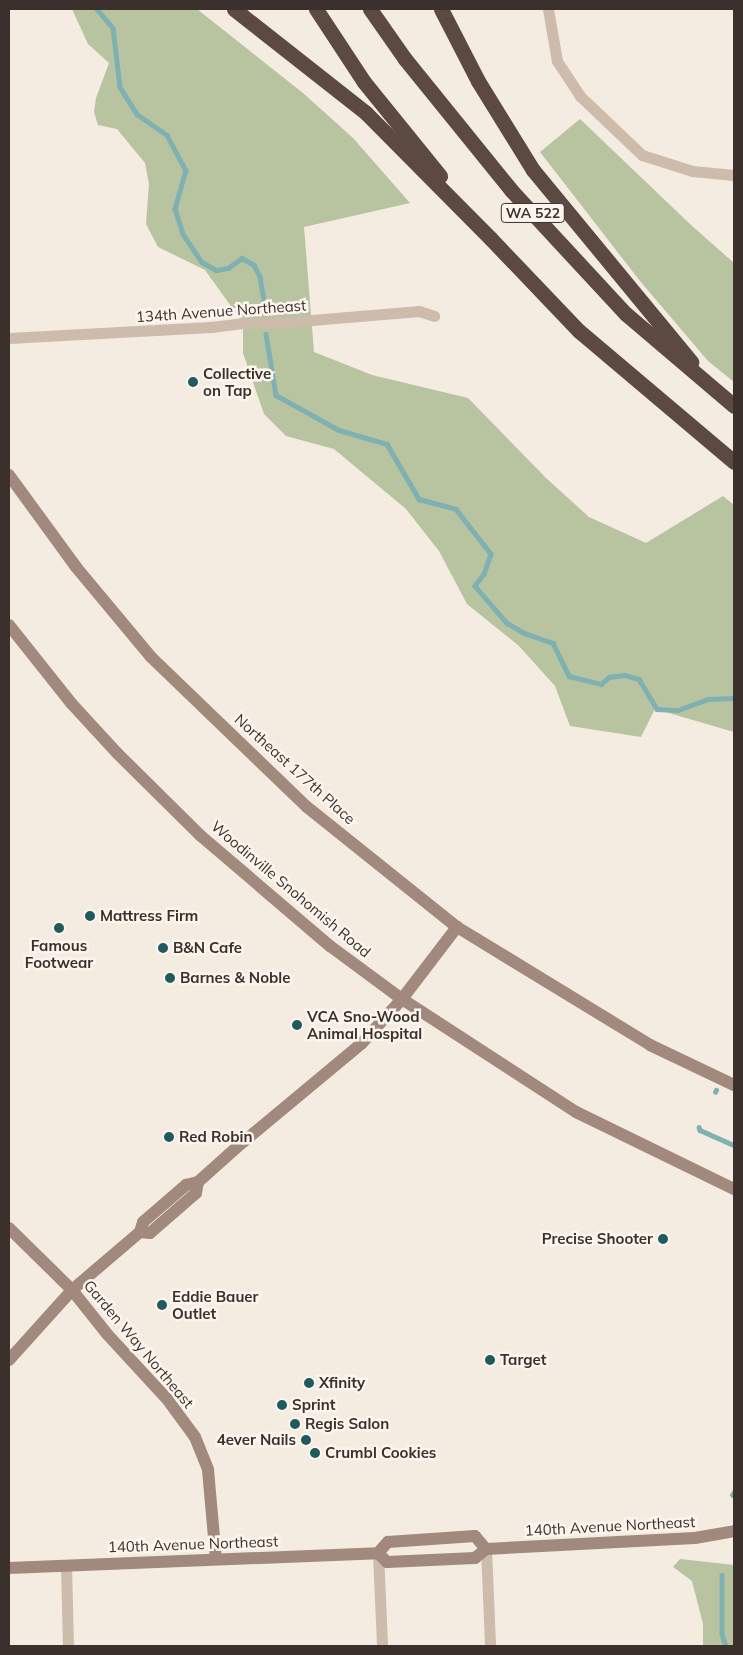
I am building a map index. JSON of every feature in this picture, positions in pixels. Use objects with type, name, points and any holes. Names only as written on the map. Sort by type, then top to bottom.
[{"type":"highway","points":[[234,9],[366,114],[492,239]]},
{"type":"highway","name":"WA 522","points":[[316,9],[364,82],[492,239],[579,331],[734,462]]},
{"type":"highway","name":"WA 522","points":[[370,9],[405,59],[511,190],[626,314],[719,396],[734,406]]},
{"type":"highway","points":[[441,9],[478,81],[534,170],[719,396]]},
{"type":"street","points":[[548,9],[557,61],[580,96],[642,155],[692,171],[734,175]]},
{"type":"street","name":"134th Avenue Northeast","points":[[9,338],[211,327],[243,323],[276,323],[419,311],[434,316]]},
{"type":"street","name":"Northeast 177th Place","points":[[9,475],[76,568],[151,657],[308,807],[457,927],[617,1023],[650,1045],[734,1085]]},
{"type":"street","name":"Woodinville Snohomish Road","points":[[9,625],[65,695],[117,753],[201,836],[330,946],[402,999],[576,1112],[734,1189]]},
{"type":"street","points":[[9,1360],[72,1290],[140,1232],[143,1222],[186,1185],[198,1182],[362,1043],[402,999],[457,927]]},
{"type":"street","name":"Garden Way Northeast","points":[[9,1228],[72,1290],[107,1334],[168,1399],[195,1437],[208,1470],[216,1559]]},
{"type":"street","name":"140th Avenue Northeast","points":[[378,1553],[387,1562],[475,1558],[486,1549],[695,1538],[734,1531]]},
{"type":"street","name":"140th Avenue Northeast","points":[[9,1568],[378,1553],[388,1542],[475,1536],[486,1549]]},
{"type":"street","points":[[486,1549],[490,1646]]},
{"type":"street","points":[[378,1553],[382,1646]]},
{"type":"street","points":[[66,1565],[68,1646]]},
{"type":"green space","points":[[72,9],[197,9],[303,93],[353,138],[410,203],[304,227],[314,352],[372,375],[468,398],[546,478],[589,517],[646,543],[723,496],[734,505],[734,732],[655,709],[641,737],[570,726],[555,686],[519,646],[467,604],[439,551],[406,509],[334,449],[286,436],[264,414],[243,353],[243,323],[205,270],[158,247],[146,224],[149,184],[145,163],[117,129],[98,125],[94,112],[96,98],[109,63],[88,44]]},
{"type":"green space","points":[[580,119],[691,225],[734,263],[734,382],[708,361],[640,281],[540,152]]},
{"type":"green space","points":[[680,1559],[734,1565],[734,1646],[703,1646],[703,1624],[692,1581],[673,1567]]},
{"type":"waterway","points":[[97,9],[113,28],[120,87],[137,114],[167,135],[186,170],[175,209],[183,234],[202,262],[216,270],[228,268],[242,258],[254,265],[260,277],[265,306]]},
{"type":"waterway","points":[[266,334],[276,395],[339,430],[387,444],[419,499],[456,509],[491,554],[484,574],[475,586],[507,623],[524,633],[553,643],[569,676],[601,684],[609,677],[625,675],[639,679],[657,709],[678,710],[708,699],[734,698]]},
{"type":"waterway","points":[[699,1127],[700,1130],[734,1145]]},
{"type":"waterway","points":[[722,1575],[722,1634],[726,1646]]},
{"type":"place","name":"Collective on Tap","points":[[193,382]]},
{"type":"place","name":"Mattress Firm","points":[[90,916]]},
{"type":"place","name":"Famous Footwear","points":[[59,928]]},
{"type":"place","name":"B&N Cafe","points":[[163,948]]},
{"type":"place","name":"Barnes & Noble","points":[[170,978]]},
{"type":"place","name":"VCA Sno-Wood Animal Hospital","points":[[297,1025]]},
{"type":"place","name":"Red Robin","points":[[169,1137]]},
{"type":"place","name":"Precise Shooter","points":[[663,1239]]},
{"type":"place","name":"Eddie Bauer Outlet","points":[[162,1305]]},
{"type":"place","name":"Target","points":[[490,1360]]},
{"type":"place","name":"Xfinity","points":[[309,1383]]},
{"type":"place","name":"Sprint","points":[[282,1405]]},
{"type":"place","name":"Regis Salon","points":[[295,1424]]},
{"type":"place","name":"4ever Nails","points":[[306,1440]]},
{"type":"place","name":"Crumbl Cookies","points":[[315,1453]]}]
